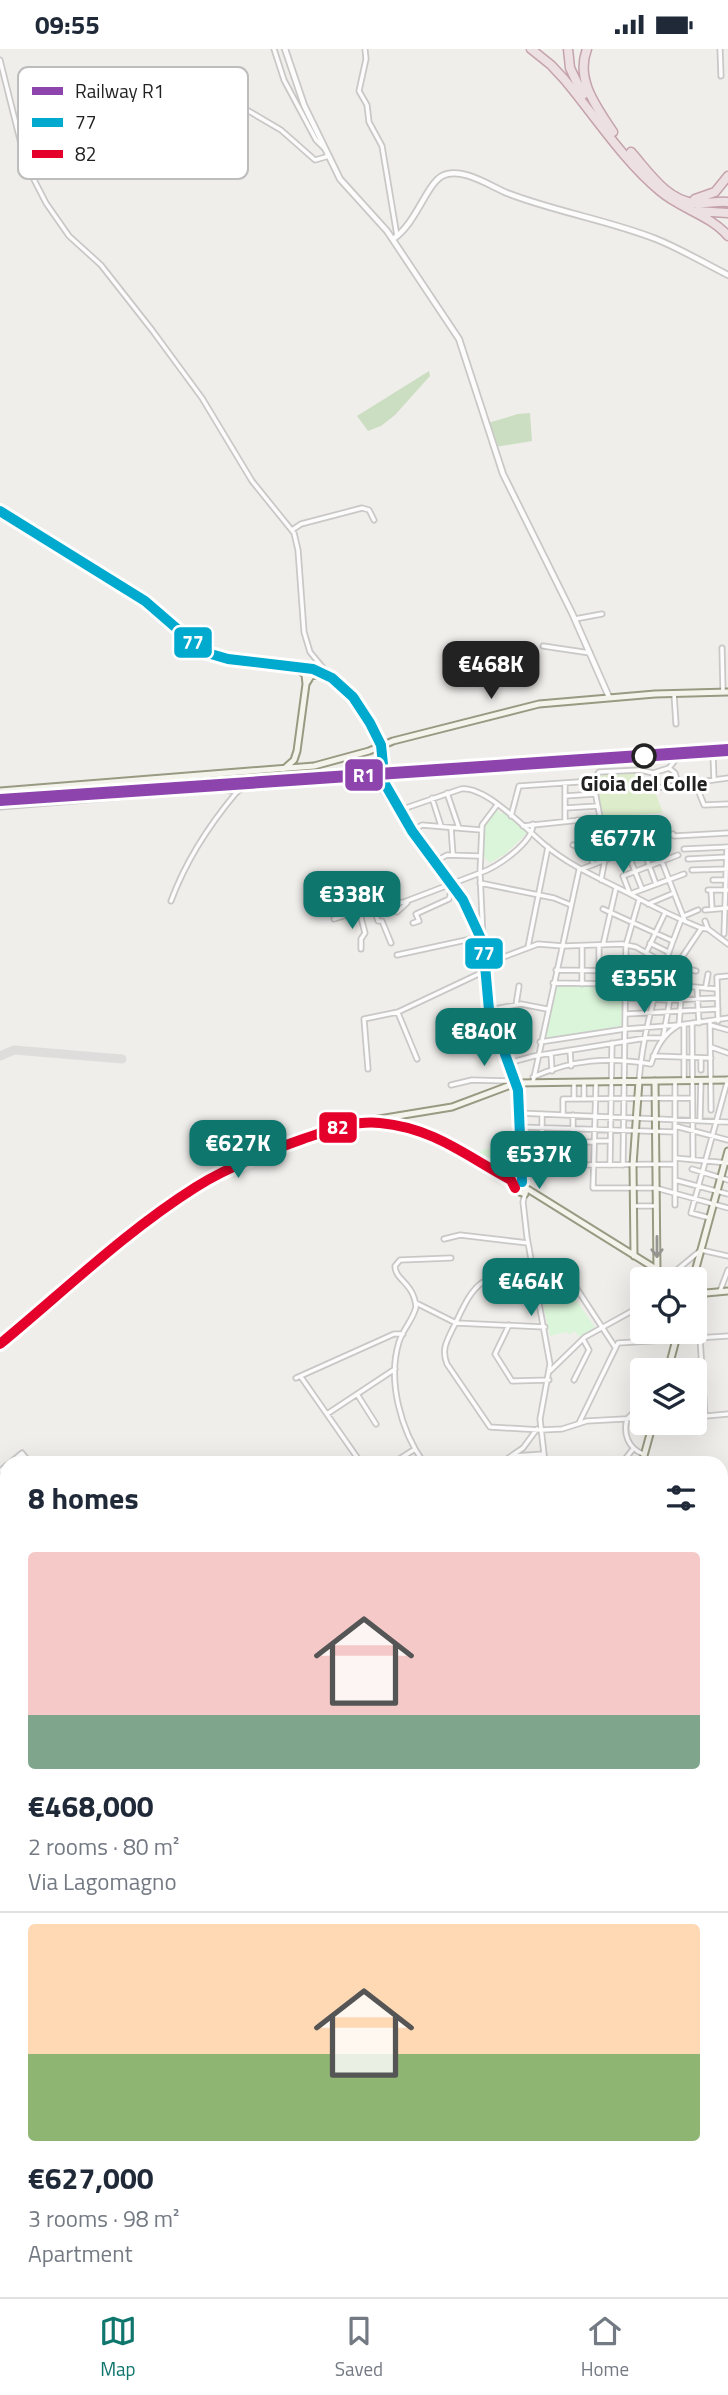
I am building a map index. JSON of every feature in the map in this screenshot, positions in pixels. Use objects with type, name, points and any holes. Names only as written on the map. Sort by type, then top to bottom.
[{"type":"highway","points":[[531,49],[551,65],[656,180],[678,198],[694,203],[728,202]]},
{"type":"highway","points":[[568,49],[575,79],[595,113],[648,181],[664,195],[716,225],[728,236]]},
{"type":"highway","points":[[587,49],[583,64],[586,84],[612,134]]},
{"type":"highway","points":[[678,198],[695,199],[711,195],[728,176]]},
{"type":"highway","points":[[687,209],[706,213],[728,213]]},
{"type":"main road","points":[[295,666],[303,672],[307,681]]},
{"type":"main road","points":[[296,768],[306,672],[310,668]]},
{"type":"main road","points":[[307,681],[324,673]]},
{"type":"main road","points":[[0,791],[307,767],[539,704],[725,692]]},
{"type":"main road","points":[[296,759],[307,767]]},
{"type":"main road","points":[[284,769],[296,759]]},
{"type":"main road","points":[[0,1342],[143,1225],[197,1187],[274,1150],[344,1126],[452,1107],[515,1083],[532,1080],[728,1080]]},
{"type":"main road","points":[[634,1256],[633,1165],[639,1081]]},
{"type":"main road","points":[[655,1081],[657,1267]]},
{"type":"main road","points":[[363,1122],[387,1124],[429,1134],[458,1148],[652,1267]]},
{"type":"main road","points":[[696,1267],[728,1151]]},
{"type":"main road","points":[[707,1292],[728,1291]]},
{"type":"main road","points":[[645,1454],[650,1435]]},
{"type":"street","points":[[274,49],[284,80],[316,140],[325,149]]},
{"type":"street","points":[[285,49],[297,89],[342,183],[395,238],[459,339],[499,464],[575,619],[609,698]]},
{"type":"street","points":[[365,49],[366,59],[359,91],[367,105],[369,122],[382,146],[395,238]]},
{"type":"street","points":[[720,49],[721,76]]},
{"type":"street","points":[[0,60],[18,132]]},
{"type":"street","points":[[248,111],[281,130],[309,157],[315,160],[329,156]]},
{"type":"street","points":[[395,238],[414,218],[438,179],[449,174],[468,175],[519,197],[647,236],[728,275]]},
{"type":"street","points":[[34,179],[46,203],[69,236],[101,265],[152,330],[202,398],[252,481],[292,530],[297,543],[304,632],[310,652],[324,669],[324,673]]},
{"type":"street","points":[[292,530],[301,524],[362,508],[369,510],[374,520]]},
{"type":"street","points":[[0,511],[145,601],[204,652],[228,659],[310,668],[324,673],[353,697],[381,745],[384,780],[412,831],[463,900],[483,943]]},
{"type":"street","points":[[575,619],[602,614]]},
{"type":"street","points":[[543,646],[590,653]]},
{"type":"street","points":[[722,648],[725,692]]},
{"type":"street","points":[[674,694],[676,724]]},
{"type":"street","points":[[601,880],[606,858],[593,781],[599,772],[632,770],[653,773],[686,757],[728,753]]},
{"type":"street","points":[[713,754],[714,780]]},
{"type":"street","points":[[670,765],[679,785]]},
{"type":"street","points":[[656,787],[728,778]]},
{"type":"street","points":[[171,901],[187,866],[237,792],[251,786],[373,780],[377,781],[393,806],[400,810]]},
{"type":"street","points":[[511,816],[519,786],[593,781]]},
{"type":"street","points":[[695,782],[704,806],[728,804]]},
{"type":"street","points":[[565,783],[565,821]]},
{"type":"street","points":[[0,807],[222,789],[237,792]]},
{"type":"street","points":[[400,810],[447,793],[469,789],[498,805],[579,870],[665,913],[708,929]]},
{"type":"street","points":[[447,793],[459,828]]},
{"type":"street","points":[[565,796],[595,793]]},
{"type":"street","points":[[432,798],[442,827]]},
{"type":"street","points":[[498,805],[486,818],[481,830],[479,856],[485,971],[489,1010],[518,1090],[521,1188],[550,1371],[539,1430],[544,1454],[512,1456]]},
{"type":"street","points":[[565,808],[598,806]]},
{"type":"street","points":[[523,826],[600,818]]},
{"type":"street","points":[[577,820],[593,863]]},
{"type":"street","points":[[334,919],[373,906],[399,904],[480,873],[508,857],[531,833],[533,824]]},
{"type":"street","points":[[412,831],[422,825],[481,830]]},
{"type":"street","points":[[451,828],[453,855]]},
{"type":"street","points":[[580,830],[619,828]]},
{"type":"street","points":[[579,870],[674,835],[728,833]]},
{"type":"street","points":[[573,845],[580,848],[585,843],[604,839]]},
{"type":"street","points":[[654,841],[683,919]]},
{"type":"street","points":[[642,846],[656,884]]},
{"type":"street","points":[[528,947],[548,847]]},
{"type":"street","points":[[684,849],[728,847],[726,934],[720,939]]},
{"type":"street","points":[[627,851],[642,889]]},
{"type":"street","points":[[434,862],[447,855],[479,856]]},
{"type":"street","points":[[630,894],[623,876],[678,855]]},
{"type":"street","points":[[688,859],[727,857]]},
{"type":"street","points":[[532,1080],[579,870]]},
{"type":"street","points":[[692,870],[727,870]]},
{"type":"street","points":[[630,894],[684,874]]},
{"type":"street","points":[[372,882],[385,879],[399,904]]},
{"type":"street","points":[[713,880],[727,880]]},
{"type":"street","points":[[480,883],[571,905]]},
{"type":"street","points":[[599,971],[601,945],[616,888]]},
{"type":"street","points":[[413,923],[419,921],[416,914],[449,899],[455,890]]},
{"type":"street","points":[[712,909],[709,890],[727,890]]},
{"type":"street","points":[[648,904],[674,893]]},
{"type":"street","points":[[397,912],[411,900]]},
{"type":"street","points":[[623,1165],[626,945],[639,900]]},
{"type":"street","points":[[373,906],[391,943]]},
{"type":"street","points":[[705,910],[726,908]]},
{"type":"street","points":[[603,909],[673,941]]},
{"type":"street","points":[[359,910],[365,933],[361,939],[361,949]]},
{"type":"street","points":[[639,1081],[640,1063],[664,963],[683,919],[698,910]]},
{"type":"street","points":[[646,953],[665,913]]},
{"type":"street","points":[[705,921],[708,929],[728,944]]},
{"type":"street","points":[[532,1080],[552,1071],[597,1059],[651,1064],[663,1038],[676,966],[701,928]]},
{"type":"street","points":[[397,954],[480,937]]},
{"type":"street","points":[[485,964],[541,943],[626,945],[636,947],[664,963],[696,971]]},
{"type":"street","points":[[650,943],[668,952]]},
{"type":"street","points":[[582,946],[582,983]]},
{"type":"street","points":[[556,970],[626,971],[672,985],[717,989]]},
{"type":"street","points":[[368,1069],[364,1019],[398,1012],[485,971]]},
{"type":"street","points":[[706,985],[708,974]]},
{"type":"street","points":[[718,1020],[717,977],[728,976]]},
{"type":"street","points":[[553,983],[625,984]]},
{"type":"street","points":[[516,1005],[519,986]]},
{"type":"street","points":[[682,986],[680,1012],[684,1081]]},
{"type":"street","points":[[697,988],[699,1023]]},
{"type":"street","points":[[625,998],[718,998]]},
{"type":"street","points":[[489,1010],[516,1005],[547,1009]]},
{"type":"street","points":[[625,1014],[718,1009]]},
{"type":"street","points":[[398,1012],[417,1059]]},
{"type":"street","points":[[710,1024],[728,1018]]},
{"type":"street","points":[[540,1042],[625,1029],[699,1023],[728,1030]]},
{"type":"street","points":[[692,1024],[693,1159]]},
{"type":"street","points":[[710,1024],[711,1110]]},
{"type":"street","points":[[508,1063],[537,1055],[598,1045],[663,1038],[681,1025]]},
{"type":"street","points":[[596,1034],[598,1045]]},
{"type":"street","points":[[567,1038],[571,1066]]},
{"type":"street","points":[[610,1165],[612,1043]]},
{"type":"street","points":[[711,1047],[728,1053]]},
{"type":"street","points":[[551,1053],[552,1071]]},
{"type":"street","points":[[653,1056],[711,1058]]},
{"type":"street","points":[[701,1058],[701,1070]]},
{"type":"street","points":[[451,1085],[472,1080],[515,1083]]},
{"type":"street","points":[[700,1121],[701,1080]]},
{"type":"street","points":[[710,1218],[691,1213],[728,1080]]},
{"type":"street","points":[[675,1081],[676,1205]]},
{"type":"street","points":[[574,1082],[574,1099]]},
{"type":"street","points":[[584,1082],[584,1099]]},
{"type":"street","points":[[596,1082],[593,1188],[656,1188],[727,1207],[728,1201]]},
{"type":"street","points":[[563,1114],[563,1099],[692,1098]]},
{"type":"street","points":[[701,1110],[719,1111]]},
{"type":"street","points":[[519,1113],[728,1122]]},
{"type":"street","points":[[542,1114],[542,1138]]},
{"type":"street","points":[[573,1115],[573,1140]]},
{"type":"street","points":[[675,1126],[728,1140]]},
{"type":"street","points":[[519,1127],[675,1132]]},
{"type":"street","points":[[582,1142],[611,1141]]},
{"type":"street","points":[[676,1158],[726,1162]]},
{"type":"street","points":[[573,1165],[676,1164]]},
{"type":"street","points":[[692,1169],[728,1180]]},
{"type":"street","points":[[676,1180],[728,1194]]},
{"type":"street","points":[[634,1206],[656,1206]]},
{"type":"street","points":[[444,1239],[460,1235],[528,1243]]},
{"type":"street","points":[[682,1267],[701,1250],[726,1256],[728,1262]]},
{"type":"street","points":[[420,1456],[401,1415],[395,1369],[403,1333],[413,1317],[415,1303],[411,1288],[395,1273],[396,1263],[404,1260],[451,1258]]},
{"type":"street","points":[[615,1347],[566,1272],[558,1268],[494,1277],[483,1282],[474,1291],[456,1323],[445,1345],[444,1358],[485,1423],[492,1427],[569,1429],[587,1421],[630,1419]]},
{"type":"street","points":[[719,1293],[728,1270]]},
{"type":"street","points":[[415,1303],[456,1323],[545,1327]]},
{"type":"street","points":[[550,1371],[583,1339],[601,1326],[630,1312]]},
{"type":"street","points":[[509,1325],[495,1354],[512,1381],[549,1380]]},
{"type":"street","points":[[296,1378],[394,1334],[403,1333]]},
{"type":"street","points":[[707,1338],[728,1336]]},
{"type":"street","points":[[574,1380],[589,1350],[583,1339]]},
{"type":"street","points":[[578,1425],[615,1347],[620,1342],[630,1342]]},
{"type":"street","points":[[327,1415],[395,1369]]},
{"type":"street","points":[[302,1377],[356,1456]]},
{"type":"street","points":[[357,1394],[376,1424]]},
{"type":"street","points":[[707,1416],[728,1414]]},
{"type":"street","points":[[630,1416],[627,1419],[626,1437],[633,1448],[645,1454]]},
{"type":"street","points":[[512,1456],[539,1430]]},
{"type":"street","points":[[627,1456],[633,1448]]},
{"type":"street","points":[[404,1456],[415,1449]]},
{"type":"green space","points":[[429,371],[430,376],[395,415],[381,426],[368,431],[357,416]]},
{"type":"green space","points":[[530,413],[532,441],[495,447],[488,423]]},
{"type":"green space","points":[[637,772],[638,778],[647,778],[638,786],[639,789],[652,784],[663,813],[602,817],[597,792],[602,789],[597,789],[596,782],[603,774]]},
{"type":"green space","points":[[497,810],[527,833],[505,854],[490,863],[483,856],[485,825]]},
{"type":"green space","points":[[554,985],[624,986],[624,1027],[542,1041]]},
{"type":"green space","points":[[515,1142],[515,1175],[511,1176],[477,1155],[482,1150]]},
{"type":"green space","points":[[571,1293],[595,1327],[580,1337],[574,1331],[570,1335],[567,1332],[550,1336],[542,1300]]},
{"type":"taxiway","points":[[0,1056],[14,1050],[122,1059]]},
{"type":"railway","points":[[0,800],[728,750]]},
{"type":"rail line","name":"R1","points":[[0,800],[728,750]]},
{"type":"transit line","name":"77","points":[[0,511],[145,601],[204,652],[228,659],[313,669],[332,678],[353,697],[381,745],[385,784],[412,831],[463,900],[483,943],[489,1010],[518,1090],[522,1182]]},
{"type":"transit line","name":"82","points":[[0,1344],[120,1242],[196,1187],[248,1160],[331,1130],[370,1122],[417,1131],[449,1144],[511,1180],[515,1188]]},
{"type":"place","name":"Gioia del Colle","points":[[644,756]]}]
